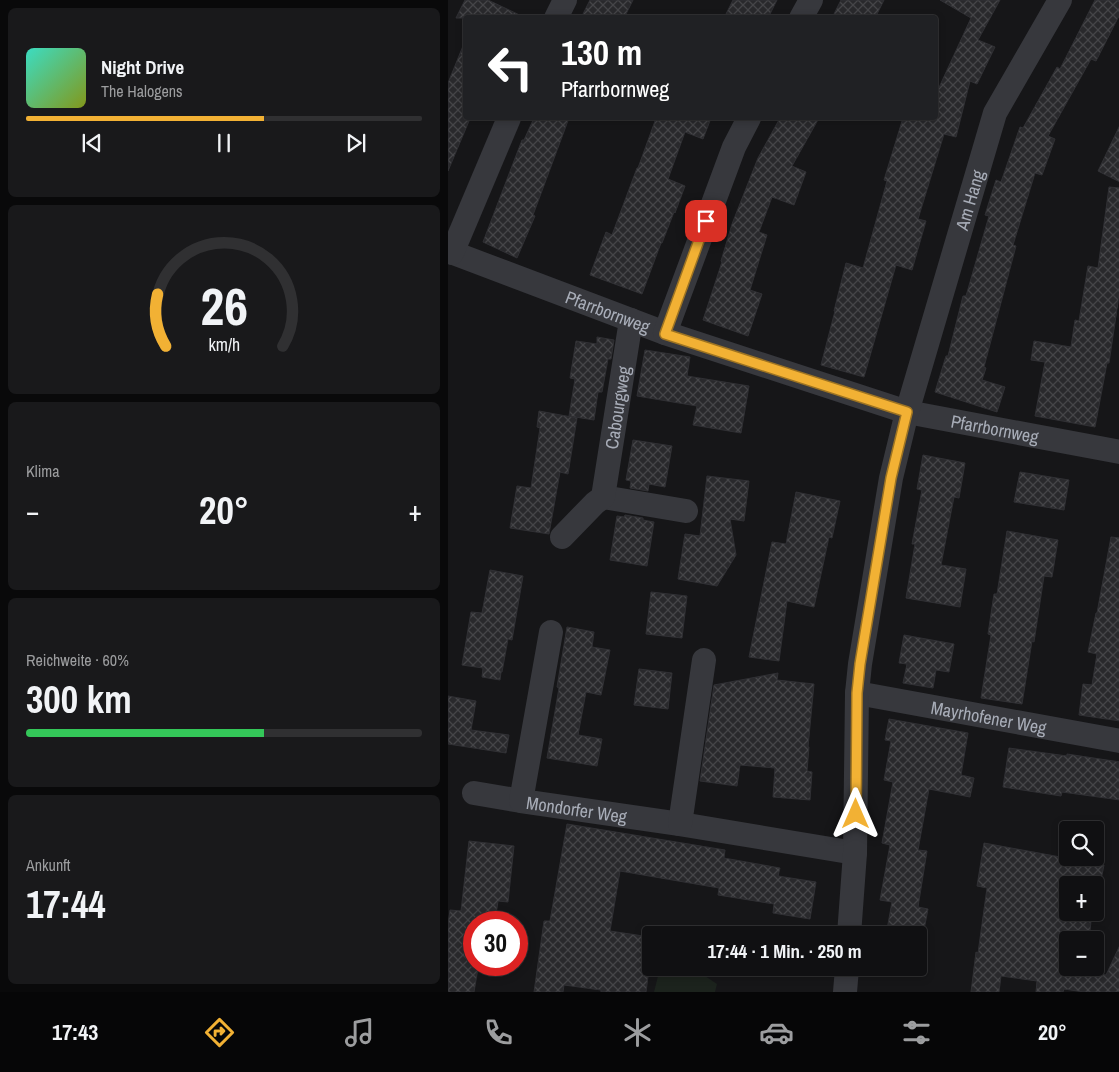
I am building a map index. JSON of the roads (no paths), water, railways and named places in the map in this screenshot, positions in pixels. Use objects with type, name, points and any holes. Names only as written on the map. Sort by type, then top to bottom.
[{"type":"street","points":[[558,15],[565,0]]},
{"type":"street","points":[[803,15],[811,0]]},
{"type":"street","name":"Am Hang","points":[[850,926],[855,853],[857,693],[860,664],[890,488],[907,412],[995,113],[1060,0]]},
{"type":"street","points":[[450,252],[508,120]]},
{"type":"street","points":[[665,334],[734,147],[748,120]]},
{"type":"street","name":"Pfarrbornweg","points":[[450,252],[665,334],[907,412],[1120,452]]},
{"type":"street","name":"Cabourgweg","points":[[603,497],[631,320]]},
{"type":"street","points":[[562,537],[594,503],[603,497],[686,511]]},
{"type":"street","points":[[521,801],[551,632]]},
{"type":"street","points":[[680,824],[704,660]]},
{"type":"street","name":"Mayrhofener Weg","points":[[857,693],[1120,742]]},
{"type":"street","name":"Mondorfer Weg","points":[[474,793],[855,853]]},
{"type":"street","points":[[845,992],[846,976]]}]
